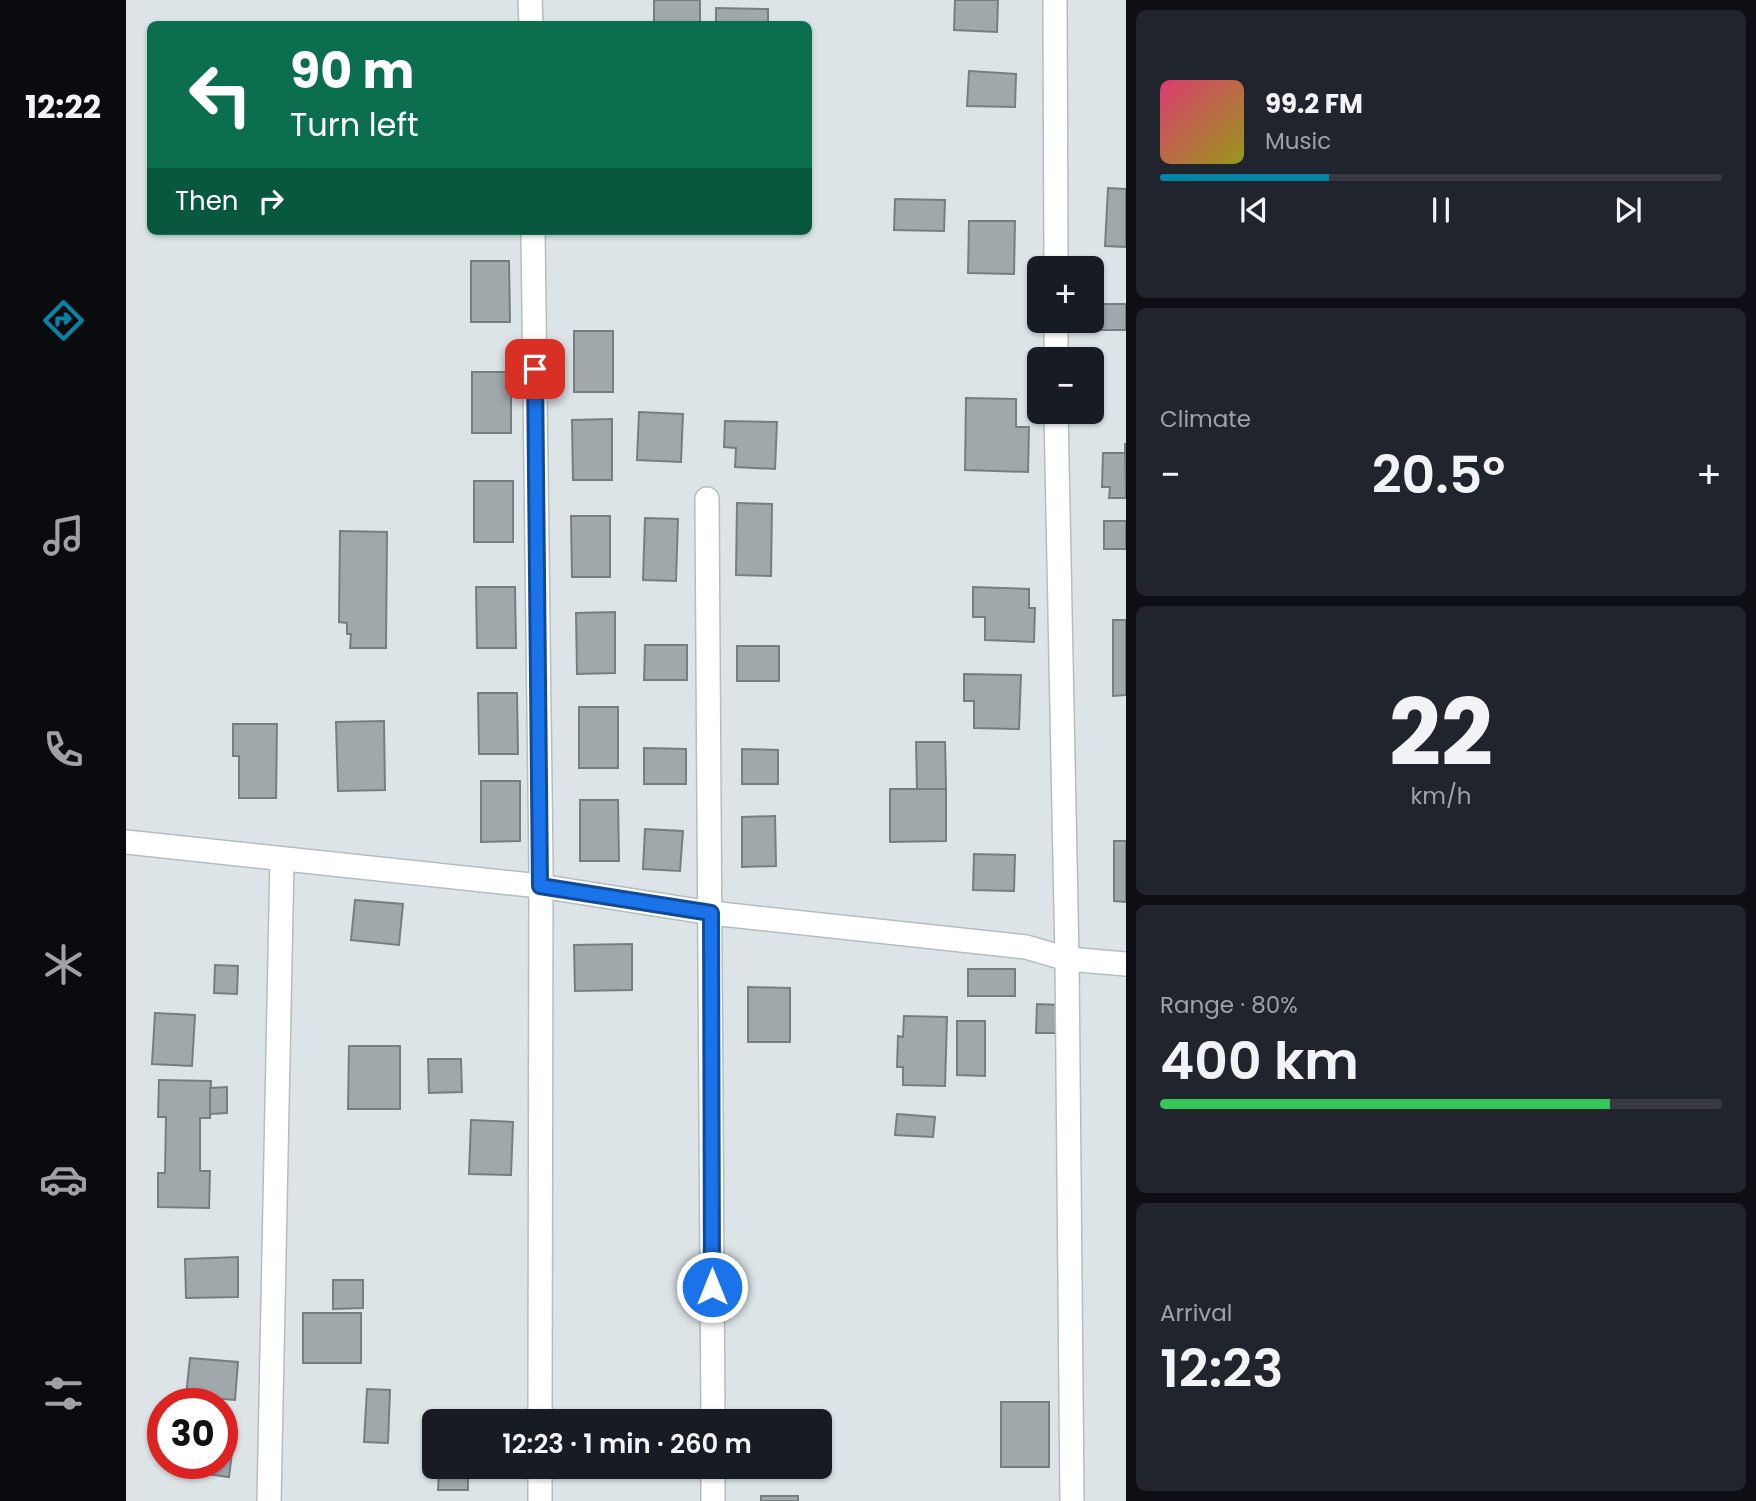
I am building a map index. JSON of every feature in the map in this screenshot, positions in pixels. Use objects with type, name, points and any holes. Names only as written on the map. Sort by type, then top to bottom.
[{"type":"street","points":[[530,0],[531,21]]},
{"type":"street","points":[[1055,0],[1056,256]]},
{"type":"street","points":[[533,235],[540,886],[540,1409]]},
{"type":"street","points":[[1056,424],[1067,959],[1072,1501]]},
{"type":"street","points":[[707,499],[713,1409]]},
{"type":"street","points":[[126,842],[540,886],[711,913],[1026,947],[1067,959],[1126,964]]},
{"type":"street","points":[[269,1501],[282,859]]},
{"type":"street","points":[[540,1479],[540,1501]]},
{"type":"street","points":[[713,1479],[713,1501]]},
{"type":"building","points":[[654,0],[700,0],[700,21],[654,21]]},
{"type":"building","points":[[955,0],[998,0],[997,32],[954,30]]},
{"type":"building","points":[[716,8],[768,9],[768,21],[716,21]]},
{"type":"building","points":[[969,71],[1016,74],[1015,107],[967,106]]},
{"type":"building","points":[[1108,188],[1126,189],[1126,247],[1105,246]]},
{"type":"building","points":[[895,199],[945,200],[944,231],[894,230]]},
{"type":"building","points":[[969,221],[1015,221],[1014,274],[968,273]]},
{"type":"building","points":[[471,261],[509,261],[510,322],[471,322]]},
{"type":"building","points":[[1104,304],[1126,304],[1126,330],[1104,330]]},
{"type":"building","points":[[574,331],[613,331],[613,392],[574,392]]},
{"type":"building","points":[[472,372],[511,372],[511,433],[472,433]]},
{"type":"building","points":[[966,398],[1016,399],[1016,427],[1029,427],[1028,472],[965,470]]},
{"type":"building","points":[[639,412],[683,414],[681,462],[637,460]]},
{"type":"building","points":[[612,419],[612,480],[573,480],[572,420]]},
{"type":"building","points":[[725,421],[777,422],[775,469],[735,467],[736,448],[724,447]]},
{"type":"building","points":[[1125,443],[1126,498],[1109,498],[1110,487],[1102,487],[1103,453],[1125,453]]},
{"type":"building","points":[[474,481],[513,481],[513,542],[474,542]]},
{"type":"building","points":[[737,503],[772,504],[771,576],[736,575]]},
{"type":"building","points":[[571,516],[610,516],[610,577],[572,577]]},
{"type":"building","points":[[645,518],[678,519],[676,581],[643,580]]},
{"type":"building","points":[[1104,521],[1126,521],[1126,549],[1104,549]]},
{"type":"building","points":[[340,531],[387,532],[386,648],[350,648],[351,634],[347,634],[347,623],[339,622]]},
{"type":"building","points":[[476,587],[515,587],[516,648],[477,648]]},
{"type":"building","points":[[973,587],[1029,589],[1029,608],[1035,608],[1034,642],[985,640],[985,617],[973,617]]},
{"type":"building","points":[[615,612],[615,673],[577,674],[576,613]]},
{"type":"building","points":[[1113,620],[1126,620],[1126,695],[1113,696]]},
{"type":"building","points":[[645,645],[687,645],[687,680],[644,680]]},
{"type":"building","points":[[737,646],[779,646],[779,681],[737,681]]},
{"type":"building","points":[[964,674],[1021,675],[1019,729],[974,728],[974,701],[964,701]]},
{"type":"building","points":[[478,693],[517,693],[518,754],[479,754]]},
{"type":"building","points":[[579,707],[618,707],[618,768],[579,768]]},
{"type":"building","points":[[384,721],[385,790],[338,791],[336,722]]},
{"type":"building","points":[[233,724],[277,724],[276,798],[239,798],[239,756],[233,756]]},
{"type":"building","points":[[916,742],[945,742],[946,789],[917,789]]},
{"type":"building","points":[[644,748],[686,749],[686,784],[644,784]]},
{"type":"building","points":[[742,749],[778,750],[778,784],[742,784]]},
{"type":"building","points":[[481,781],[520,781],[520,841],[481,842]]},
{"type":"building","points":[[890,789],[946,789],[946,841],[890,842]]},
{"type":"building","points":[[580,800],[618,800],[619,861],[580,861]]},
{"type":"building","points":[[775,816],[776,866],[742,867],[742,817]]},
{"type":"building","points":[[645,829],[683,831],[680,871],[643,869]]},
{"type":"building","points":[[1114,841],[1126,841],[1126,902],[1114,901]]},
{"type":"building","points":[[974,854],[1015,855],[1014,891],[973,890]]},
{"type":"building","points":[[355,900],[403,904],[399,945],[351,940]]},
{"type":"building","points":[[632,944],[632,990],[575,991],[574,945]]},
{"type":"building","points":[[215,965],[238,966],[237,994],[214,993]]},
{"type":"building","points":[[968,969],[1015,969],[1015,996],[968,996]]},
{"type":"building","points":[[748,987],[790,988],[790,1042],[748,1042]]},
{"type":"building","points":[[1037,1004],[1060,1005],[1060,1033],[1036,1033]]},
{"type":"building","points":[[155,1013],[195,1015],[192,1066],[152,1064]]},
{"type":"building","points":[[904,1016],[947,1017],[945,1086],[903,1085],[903,1067],[897,1067],[898,1036],[903,1037]]},
{"type":"building","points":[[957,1021],[985,1021],[985,1076],[957,1075]]},
{"type":"building","points":[[349,1046],[400,1046],[400,1109],[348,1109]]},
{"type":"building","points":[[428,1059],[461,1059],[462,1092],[429,1093]]},
{"type":"building","points":[[159,1080],[211,1081],[210,1118],[200,1118],[200,1171],[210,1171],[209,1208],[158,1207],[158,1173],[165,1173],[166,1117],[158,1117]]},
{"type":"building","points":[[227,1087],[227,1113],[210,1114],[210,1088]]},
{"type":"building","points":[[897,1114],[935,1117],[933,1137],[895,1135]]},
{"type":"building","points":[[471,1120],[513,1122],[511,1175],[469,1174]]},
{"type":"building","points":[[238,1257],[238,1297],[186,1298],[185,1259]]},
{"type":"building","points":[[333,1280],[363,1280],[363,1308],[333,1309]]},
{"type":"building","points":[[303,1313],[361,1313],[361,1363],[303,1363]]},
{"type":"building","points":[[190,1358],[238,1362],[236,1388],[187,1388]]},
{"type":"building","points":[[367,1389],[390,1390],[388,1443],[364,1442]]},
{"type":"building","points":[[1001,1402],[1049,1402],[1049,1467],[1001,1467]]},
{"type":"building","points":[[439,1479],[468,1479],[468,1490],[438,1490]]},
{"type":"building","points":[[761,1496],[798,1496],[798,1501],[761,1501]]},
{"type":"route","points":[[535,369],[540,886],[711,913],[712,1287]]}]
